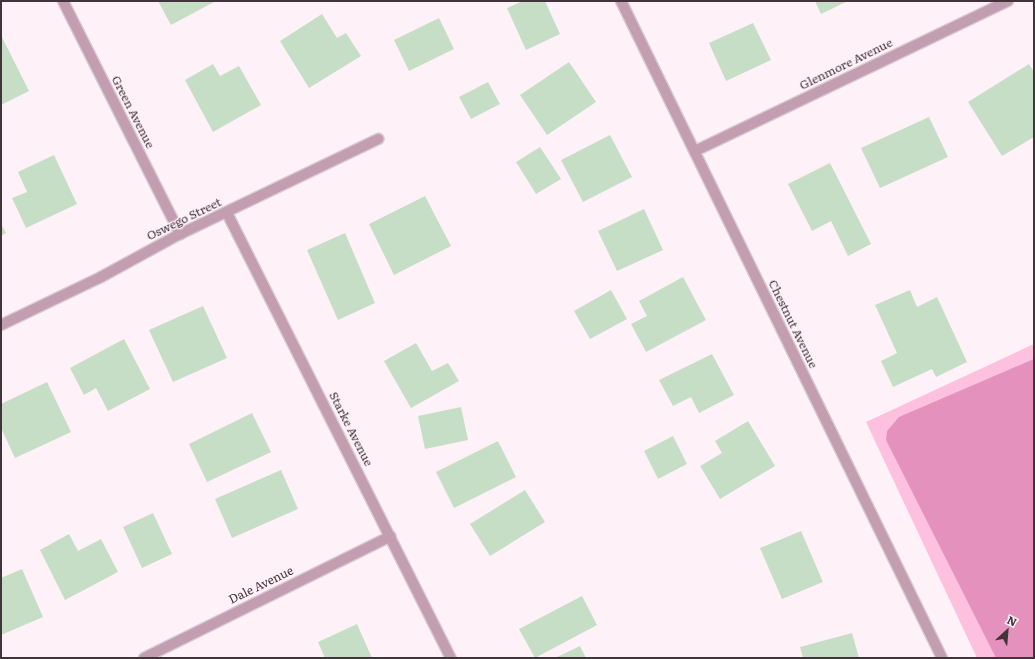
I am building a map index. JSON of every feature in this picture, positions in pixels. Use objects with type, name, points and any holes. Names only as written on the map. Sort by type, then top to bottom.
[{"type":"street","name":"Green Avenue","points":[[63,1],[180,234]]},
{"type":"street","name":"Chestnut Avenue","points":[[621,1],[942,658]]},
{"type":"street","name":"Glenmore Avenue","points":[[695,151],[1008,1]]},
{"type":"street","name":"Oswego Street","points":[[1,324],[101,277],[180,234],[227,213],[378,139]]},
{"type":"street","name":"Starke Avenue","points":[[227,213],[391,536],[451,658]]},
{"type":"street","name":"Dale Avenue","points":[[144,658],[391,536]]},
{"type":"shaded area","points":[[1034,344],[1034,658],[977,658],[866,422]]},
{"type":"shaded area","points":[[1034,359],[1034,658],[996,658],[886,440],[887,431],[899,417]]},
{"type":"building","points":[[158,1],[216,1],[171,25]]},
{"type":"building","points":[[523,1],[545,1],[560,34],[526,50],[507,8]]},
{"type":"building","points":[[815,1],[848,1],[821,14]]},
{"type":"building","points":[[322,14],[337,38],[346,33],[361,56],[309,88],[280,41]]},
{"type":"building","points":[[439,18],[454,49],[409,71],[394,40]]},
{"type":"building","points":[[753,23],[771,60],[726,81],[709,43]]},
{"type":"building","points":[[1,35],[29,91],[1,105]]},
{"type":"building","points":[[569,62],[596,102],[547,135],[520,95]]},
{"type":"building","points":[[213,64],[220,76],[239,66],[261,105],[213,132],[185,80]]},
{"type":"building","points":[[1029,64],[1034,72],[1034,137],[1002,156],[968,102]]},
{"type":"building","points":[[488,82],[500,104],[471,119],[459,97]]},
{"type":"building","points":[[929,117],[948,157],[880,188],[861,148]]},
{"type":"building","points":[[610,135],[632,177],[583,202],[561,160]]},
{"type":"building","points":[[540,147],[561,179],[536,194],[516,162]]},
{"type":"building","points":[[54,155],[77,204],[26,228],[12,198],[27,192],[18,172]]},
{"type":"building","points":[[830,163],[871,244],[848,256],[831,221],[812,231],[788,184]]},
{"type":"building","points":[[425,196],[451,246],[394,275],[369,224]]},
{"type":"building","points":[[644,209],[663,250],[617,271],[598,231]]},
{"type":"building","points":[[1,224],[6,233],[1,236]]},
{"type":"building","points":[[345,233],[375,303],[338,320],[307,250]]},
{"type":"building","points":[[683,277],[706,320],[646,352],[631,324],[647,316],[639,301]]},
{"type":"building","points":[[611,290],[627,319],[590,339],[574,311]]},
{"type":"building","points":[[910,290],[917,307],[937,297],[967,362],[936,377],[932,369],[893,387],[881,361],[897,353],[875,305]]},
{"type":"building","points":[[203,306],[227,358],[173,382],[149,330]]},
{"type":"building","points":[[124,339],[150,389],[108,411],[96,388],[84,395],[70,368]]},
{"type":"building","points":[[416,343],[432,371],[448,363],[459,381],[411,408],[384,361]]},
{"type":"building","points":[[712,354],[734,395],[699,413],[691,397],[673,406],[659,380]]},
{"type":"building","points":[[47,382],[71,432],[15,458],[1,428],[1,404]]},
{"type":"building","points":[[461,407],[468,440],[425,449],[418,416]]},
{"type":"building","points":[[252,413],[271,452],[207,482],[189,444]]},
{"type":"building","points":[[748,421],[775,466],[720,499],[700,466],[722,453],[715,441]]},
{"type":"building","points":[[673,436],[687,464],[658,479],[644,451]]},
{"type":"building","points":[[498,441],[516,477],[454,508],[436,472]]},
{"type":"building","points":[[281,470],[298,509],[232,538],[215,499]]},
{"type":"building","points":[[525,490],[545,522],[490,556],[470,524]]},
{"type":"building","points":[[153,513],[172,554],[142,568],[123,527]]},
{"type":"building","points":[[801,531],[823,582],[782,599],[760,548]]},
{"type":"building","points":[[69,534],[78,551],[101,539],[118,572],[65,600],[40,550]]},
{"type":"building","points":[[22,569],[43,617],[1,635],[1,578]]},
{"type":"building","points":[[582,596],[597,625],[535,658],[519,629]]},
{"type":"building","points":[[357,624],[372,658],[325,658],[318,642]]},
{"type":"building","points":[[852,633],[859,658],[803,658],[800,647]]},
{"type":"building","points":[[580,646],[586,658],[555,658]]}]
